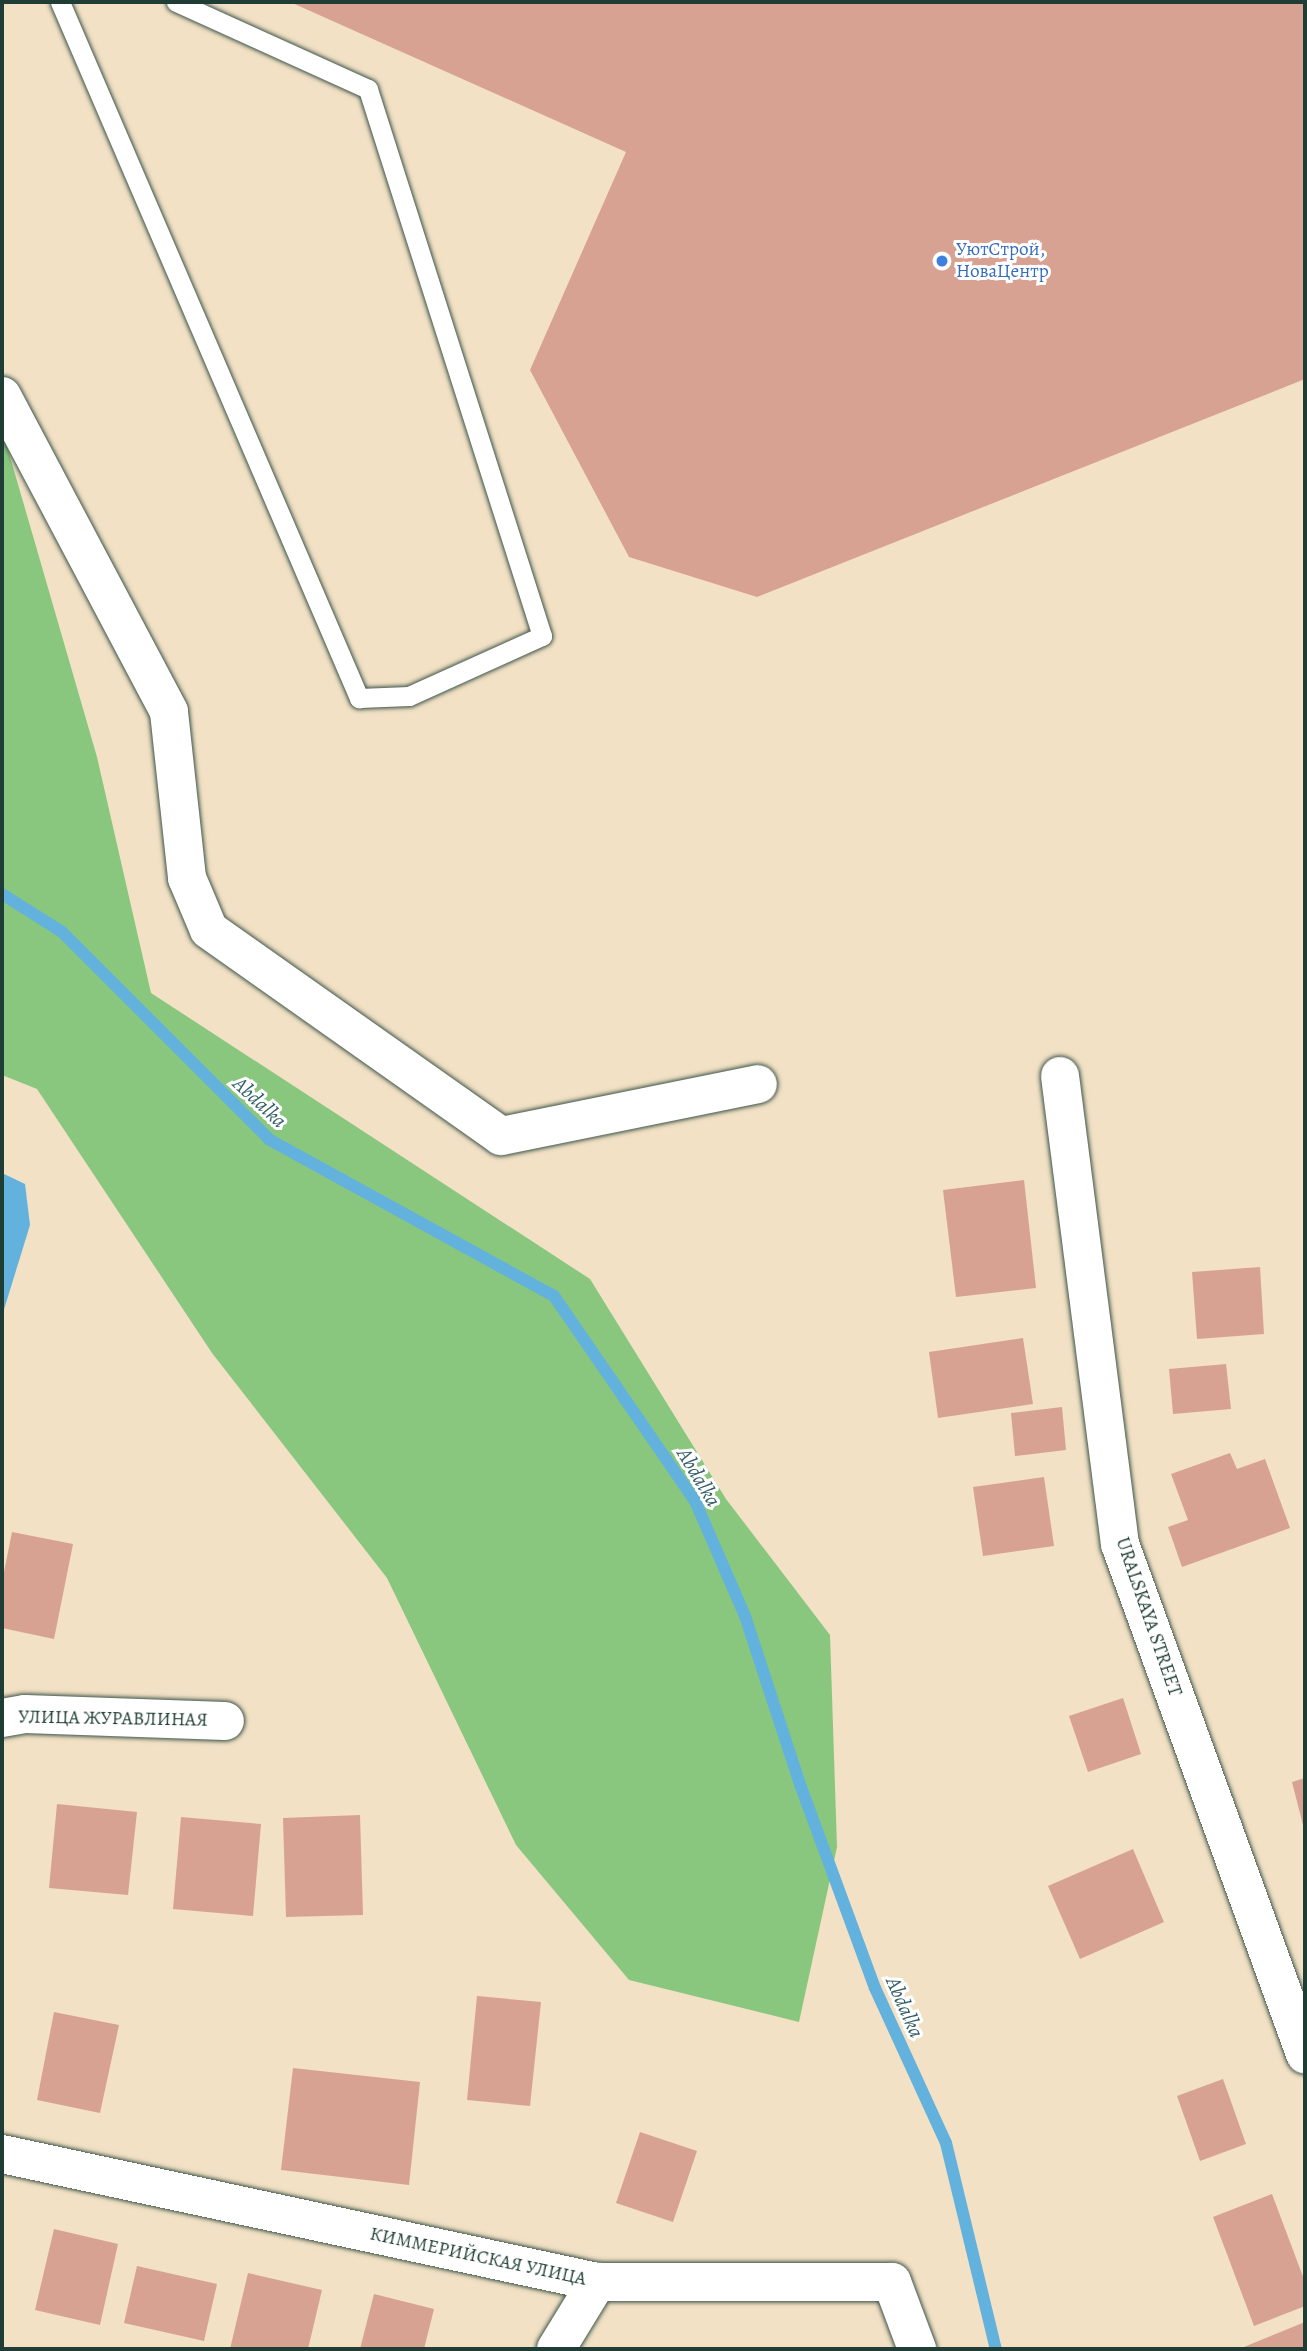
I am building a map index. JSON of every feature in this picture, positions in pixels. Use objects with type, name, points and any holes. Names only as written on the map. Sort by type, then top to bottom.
[{"type":"street","points":[[2,396],[169,712],[187,878],[209,930],[501,1136],[758,1084]]},
{"type":"street","name":"URALSKAYA STREET","points":[[1060,1076],[1120,1544],[1305,2054]]},
{"type":"street","name":"УЛИЦА ЖУРАВЛИНАЯ","points":[[2,1718],[25,1714],[225,1721]]},
{"type":"street","name":"КИММЕРИЙСКАЯ УЛИЦА","points":[[2,2154],[597,2282],[892,2282],[917,2349]]},
{"type":"street","points":[[556,2349],[597,2282]]},
{"type":"lane","points":[[61,2],[359,698],[409,696],[542,636],[368,89],[176,2]]},
{"type":"green space","points":[[2,429],[97,757],[151,993],[590,1279],[726,1499],[830,1635],[837,1847],[799,2022],[629,1980],[516,1845],[387,1578],[212,1353],[37,1089],[2,1075]]},
{"type":"water","points":[[2,1173],[25,1184],[30,1225],[2,1316]]},
{"type":"building","name":"УютСтрой, НоваЦентр","points":[[290,2],[1305,2],[1305,379],[757,597],[629,557],[530,370],[626,152]]},
{"type":"building","points":[[1024,1180],[1036,1288],[956,1297],[943,1190]]},
{"type":"building","points":[[1260,1267],[1264,1334],[1197,1339],[1192,1272]]},
{"type":"building","points":[[1023,1338],[1033,1404],[938,1418],[929,1352]]},
{"type":"building","points":[[1226,1364],[1231,1409],[1173,1414],[1169,1369]]},
{"type":"building","points":[[1062,1407],[1066,1450],[1015,1456],[1011,1413]]},
{"type":"building","points":[[1230,1453],[1237,1469],[1265,1459],[1290,1528],[1182,1567],[1168,1527],[1188,1520],[1171,1474]]},
{"type":"building","points":[[1044,1477],[1054,1546],[983,1556],[973,1487]]},
{"type":"building","points":[[12,1532],[73,1544],[54,1639],[2,1628],[2,1582]]},
{"type":"building","points":[[1123,1698],[1141,1754],[1088,1772],[1069,1716]]},
{"type":"building","points":[[1305,1778],[1305,1829],[1304,1829],[1292,1782]]},
{"type":"building","points":[[57,1804],[137,1812],[128,1895],[49,1888]]},
{"type":"building","points":[[360,1815],[363,1915],[286,1917],[283,1818]]},
{"type":"building","points":[[181,1817],[261,1824],[253,1916],[173,1909]]},
{"type":"building","points":[[1133,1849],[1164,1922],[1080,1959],[1048,1886]]},
{"type":"building","points":[[477,1996],[541,2002],[530,2106],[467,2100]]},
{"type":"building","points":[[54,2012],[119,2025],[100,2113],[37,2100]]},
{"type":"building","points":[[293,2068],[420,2082],[409,2185],[281,2170]]},
{"type":"building","points":[[1223,2079],[1246,2144],[1200,2161],[1177,2096]]},
{"type":"building","points":[[640,2132],[697,2151],[673,2222],[616,2203]]},
{"type":"building","points":[[1272,2194],[1305,2282],[1305,2306],[1254,2326],[1213,2217]]},
{"type":"building","points":[[54,2229],[118,2244],[100,2325],[35,2310]]},
{"type":"building","points":[[137,2266],[217,2284],[204,2341],[124,2323]]},
{"type":"building","points":[[248,2273],[322,2290],[308,2349],[230,2349]]},
{"type":"building","points":[[374,2294],[434,2309],[424,2349],[360,2349]]},
{"type":"building","points":[[1305,2322],[1305,2349],[1239,2349]]},
{"type":"waterway","name":"Abdalka","points":[[2,894],[62,932],[270,1140],[554,1296],[695,1501],[745,1616],[801,1787],[875,1988],[946,2143],[996,2349]]},
{"type":"place","name":"УютСтрой, НоваЦентр","points":[[942,261]]}]
